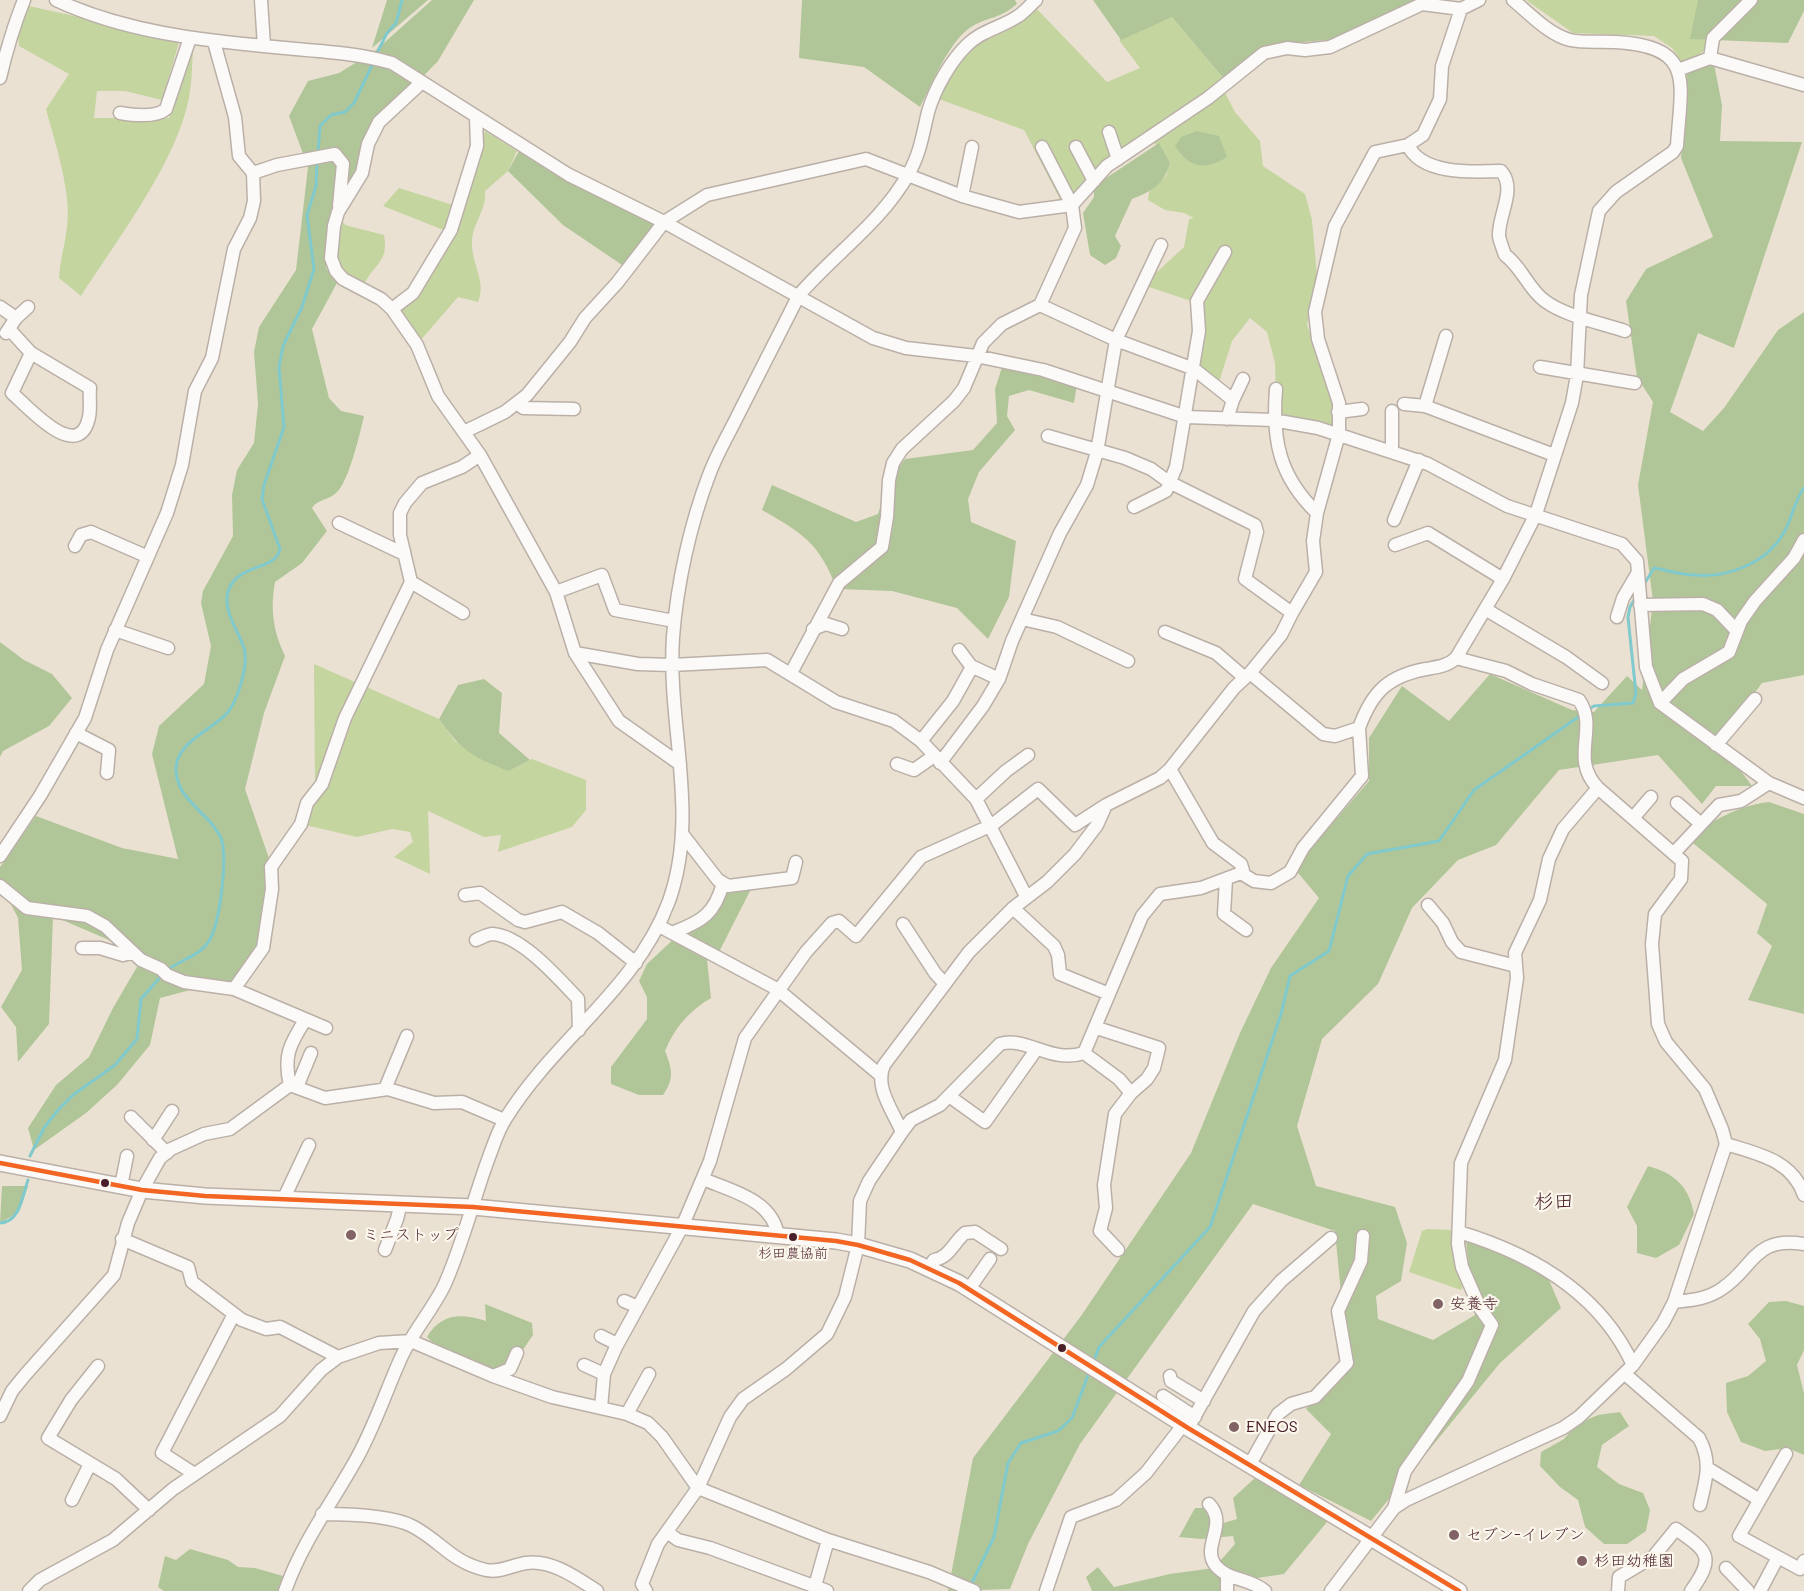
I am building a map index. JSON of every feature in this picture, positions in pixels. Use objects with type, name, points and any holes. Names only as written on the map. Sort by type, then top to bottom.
[{"type":"main road","points":[[7,1164],[142,1190],[205,1196],[473,1207],[858,1245],[929,1268],[969,1288],[1110,1379],[1189,1423],[1249,1466],[1459,1591]]},
{"type":"street","points":[[0,78],[12,40],[13,24],[24,0]]},
{"type":"street","points":[[56,0],[102,20],[190,38],[367,56],[392,63],[569,175],[664,222],[854,328],[889,343],[976,356],[1043,370],[1107,389],[1186,417],[1273,420],[1339,434],[1419,460],[1444,471],[1507,506],[1622,544],[1637,561],[1646,667],[1660,703],[1769,783],[1804,798]]},
{"type":"street","points":[[261,0],[264,46]]},
{"type":"street","points":[[285,1591],[294,1565],[371,1434],[401,1358],[442,1290],[460,1249],[504,1120],[536,1078],[636,963],[659,926],[670,896],[683,835],[672,665],[675,621],[686,559],[707,479],[799,296],[819,271],[876,219],[909,174],[918,153],[929,109],[948,69],[968,44],[999,24],[1014,19],[1036,0]]},
{"type":"street","points":[[466,431],[517,403],[546,373],[585,318],[618,283],[664,222],[707,195],[866,159],[962,196],[1019,212],[1072,204],[1118,159],[1208,98],[1264,53],[1287,48],[1305,50],[1340,44],[1422,4],[1461,9],[1479,0]]},
{"type":"street","points":[[1241,873],[1254,881],[1271,883],[1290,872],[1303,848],[1362,776],[1359,728],[1388,682],[1403,673],[1450,664],[1456,658],[1503,579],[1536,514],[1572,403],[1577,375],[1579,316],[1585,272],[1599,211],[1621,188],[1668,159],[1677,146],[1681,80],[1670,58],[1659,49],[1646,44],[1568,39],[1513,0]]},
{"type":"street","points":[[1710,58],[1713,38],[1751,0]]},
{"type":"street","points":[[601,1408],[604,1374],[682,1227],[703,1179],[745,1038],[777,989],[806,952],[832,924],[839,921],[856,936],[921,857],[992,825],[1038,789],[1075,825],[1106,805],[1160,778],[1170,770],[1234,688],[1248,676],[1281,634],[1316,572],[1313,541],[1317,513],[1339,434],[1339,403],[1318,339],[1315,312],[1323,268],[1341,214],[1376,153],[1408,145],[1423,135],[1440,99],[1442,66],[1461,9]]},
{"type":"street","points":[[0,30],[13,24]]},
{"type":"street","points":[[120,113],[142,115],[162,113],[166,110],[190,38]]},
{"type":"street","points":[[0,856],[40,796],[85,718],[115,630],[166,513],[182,465],[195,391],[212,358],[234,249],[250,218],[254,201],[253,173],[239,156],[235,117],[214,42]]},
{"type":"street","points":[[1678,70],[1710,58],[1804,85]]},
{"type":"street","points":[[338,212],[362,173],[368,144],[379,122],[421,83]]},
{"type":"street","points":[[392,309],[413,293],[451,230],[477,146],[476,118]]},
{"type":"street","points":[[1109,132],[1118,159]]},
{"type":"street","points":[[1408,145],[1419,160],[1459,172],[1501,171],[1507,178],[1508,187],[1499,230],[1505,255],[1514,261],[1544,301],[1579,316],[1625,331]]},
{"type":"street","points":[[962,196],[972,147]]},
{"type":"street","points":[[791,673],[838,582],[882,547],[887,517],[889,480],[902,448],[954,401],[964,388],[983,343],[1002,324],[1040,305],[1075,228],[1072,204],[1042,147]]},
{"type":"street","points":[[1076,147],[1094,181]]},
{"type":"street","points":[[253,173],[277,165],[335,154],[343,164],[338,212],[332,236],[332,258],[336,271],[343,279],[381,299],[392,309],[417,345],[438,396],[466,431],[556,592],[575,653],[619,721],[680,764]]},
{"type":"street","points":[[897,764],[914,770],[937,759],[983,706],[999,679],[1022,619],[1060,533],[1087,485],[1097,452],[1116,340],[1161,245]]},
{"type":"street","points":[[1134,507],[1166,490],[1176,467],[1199,331],[1197,301],[1225,252]]},
{"type":"street","points":[[1040,305],[1116,340],[1194,369],[1233,400]]},
{"type":"street","points":[[0,307],[11,327],[31,353],[90,388],[89,418],[81,432],[72,437],[61,435],[12,393],[31,353]]},
{"type":"street","points":[[11,327],[28,307]]},
{"type":"street","points":[[1425,406],[1446,336]]},
{"type":"street","points":[[1540,367],[1635,383]]},
{"type":"street","points":[[1227,419],[1243,379]]},
{"type":"street","points":[[1276,389],[1273,420],[1276,441],[1287,477],[1317,513]]},
{"type":"street","points":[[517,403],[523,408],[574,409]]},
{"type":"street","points":[[1404,404],[1425,406],[1554,455]]},
{"type":"street","points":[[1338,412],[1362,409]]},
{"type":"street","points":[[1392,411],[1392,452]]},
{"type":"street","points":[[1048,436],[1142,465],[1170,482],[1255,525],[1257,532],[1245,579],[1292,613]]},
{"type":"street","points":[[234,989],[263,948],[272,889],[271,867],[301,824],[307,803],[322,784],[345,718],[411,582],[400,535],[400,513],[405,503],[422,483],[462,467],[480,455]]},
{"type":"street","points":[[1394,520],[1419,460]]},
{"type":"street","points":[[339,523],[400,552],[404,551]]},
{"type":"street","points":[[75,546],[81,535],[91,532],[146,556]]},
{"type":"street","points":[[1395,546],[1428,533],[1503,579]]},
{"type":"street","points":[[1660,703],[1683,679],[1729,651],[1755,601],[1794,558],[1804,540]]},
{"type":"street","points":[[556,592],[602,575],[615,610],[675,621]]},
{"type":"street","points":[[1617,617],[1623,598],[1638,579]]},
{"type":"street","points":[[411,582],[463,613]]},
{"type":"street","points":[[1640,603],[1703,604],[1712,607],[1737,632]]},
{"type":"street","points":[[1485,609],[1566,657],[1602,683]]},
{"type":"street","points":[[1022,619],[1057,627],[1128,661]]},
{"type":"street","points":[[813,629],[826,624],[842,629]]},
{"type":"street","points":[[115,630],[168,648]]},
{"type":"street","points":[[1166,632],[1216,653],[1323,734],[1335,736],[1359,728]]},
{"type":"street","points":[[959,650],[972,667],[999,679]]},
{"type":"street","points":[[575,653],[638,664],[672,665],[767,660],[791,673],[820,695],[894,721],[921,741],[976,799],[992,825],[1026,896]]},
{"type":"street","points":[[1331,1591],[1394,1508],[1406,1500],[1563,1428],[1596,1403],[1629,1370],[1663,1323],[1674,1302],[1726,1144],[1722,1129],[1704,1089],[1691,1069],[1666,1042],[1658,1024],[1652,945],[1655,914],[1681,879],[1682,861],[1598,788],[1589,777],[1583,762],[1586,717],[1581,702],[1573,697],[1532,684],[1506,671],[1456,658]]},
{"type":"street","points":[[921,741],[953,701],[972,667]]},
{"type":"street","points":[[1716,745],[1738,722],[1755,699]]},
{"type":"street","points":[[76,733],[109,750],[107,772]]},
{"type":"street","points":[[976,799],[1006,771],[1028,755]]},
{"type":"street","points":[[1084,1053],[1097,1028],[1142,916],[1161,894],[1201,888],[1244,871],[1241,864],[1213,843],[1170,770]]},
{"type":"street","points":[[1674,853],[1719,805],[1741,801],[1769,783]]},
{"type":"street","points":[[1394,1508],[1405,1471],[1467,1381],[1492,1325],[1480,1308],[1462,1267],[1458,1232],[1461,1163],[1505,1060],[1517,978],[1515,953],[1540,900],[1555,844],[1563,829],[1598,788]]},
{"type":"street","points":[[1633,818],[1651,797]]},
{"type":"street","points":[[1677,803],[1701,824]]},
{"type":"street","points":[[902,1132],[881,1089],[879,1074],[884,1065],[969,952],[1026,896],[1047,882],[1075,855],[1097,825],[1106,805]]},
{"type":"street","points":[[683,835],[728,886],[792,878],[796,862]]},
{"type":"street","points":[[1226,879],[1224,914],[1246,930]]},
{"type":"street","points":[[674,932],[694,925],[712,911],[723,883]]},
{"type":"street","points":[[0,886],[27,908],[87,916],[105,926],[141,960],[184,982],[234,989],[326,1028]]},
{"type":"street","points":[[465,895],[480,893],[518,920],[525,922],[562,912],[598,933],[636,963]]},
{"type":"street","points":[[1428,905],[1443,922],[1452,942],[1461,952],[1516,966]]},
{"type":"street","points":[[1013,908],[1054,946],[1058,955],[1060,974],[1109,994]]},
{"type":"street","points":[[903,924],[934,973],[945,984]]},
{"type":"street","points":[[659,926],[777,989],[879,1074]]},
{"type":"street","points":[[476,940],[490,934],[503,936],[515,942],[548,968],[578,999],[579,1030]]},
{"type":"street","points":[[82,948],[100,948],[123,955],[132,952]]},
{"type":"street","points":[[305,1020],[290,1044],[287,1071],[294,1086],[325,1098],[386,1089],[434,1103],[462,1102],[504,1120]]},
{"type":"street","points":[[1097,1028],[1160,1048],[1148,1079],[1131,1093],[1115,1114],[1104,1185],[1106,1208],[1100,1231],[1118,1250]]},
{"type":"street","points":[[386,1089],[407,1036]]},
{"type":"street","points":[[642,1589],[658,1544],[698,1488],[730,1417],[743,1399],[786,1369],[827,1334],[845,1297],[858,1245],[860,1201],[869,1181],[911,1120],[940,1105],[999,1044],[1010,1041],[1051,1055],[1084,1053],[1119,1079],[1131,1093]]},
{"type":"street","points":[[949,1096],[985,1122],[1036,1050]]},
{"type":"street","points":[[0,1416],[12,1391],[25,1374],[114,1275],[122,1239],[142,1190],[156,1164],[167,1153],[204,1134],[230,1129],[294,1086],[311,1053]]},
{"type":"street","points":[[153,1140],[172,1111]]},
{"type":"street","points":[[131,1117],[167,1153]]},
{"type":"street","points":[[284,1198],[309,1144]]},
{"type":"street","points":[[1726,1144],[1769,1158],[1784,1166],[1800,1185],[1804,1195]]},
{"type":"street","points":[[121,1186],[127,1156]]},
{"type":"street","points":[[703,1179],[738,1193],[762,1207],[776,1223],[778,1236]]},
{"type":"street","points":[[385,1250],[398,1219],[401,1203]]},
{"type":"street","points":[[929,1268],[934,1260],[944,1259],[965,1233],[975,1232],[1001,1250]]},
{"type":"street","points":[[1458,1232],[1497,1245],[1556,1274],[1606,1322],[1624,1345],[1629,1370],[1699,1438],[1706,1452],[1709,1469],[1700,1505]]},
{"type":"street","points":[[1249,1466],[1278,1414],[1292,1404],[1315,1397],[1347,1363],[1338,1311],[1361,1261],[1363,1236]]},
{"type":"street","points":[[1046,1591],[1071,1517],[1116,1500],[1146,1473],[1189,1423],[1204,1401],[1240,1334],[1265,1297],[1331,1238]]},
{"type":"street","points":[[122,1239],[189,1267],[192,1282],[242,1320],[266,1329],[280,1326],[338,1357]]},
{"type":"street","points":[[1674,1302],[1697,1300],[1714,1294],[1726,1287],[1752,1257],[1769,1247],[1783,1243],[1804,1244]]},
{"type":"street","points":[[969,1288],[990,1259]]},
{"type":"street","points":[[624,1300],[638,1307]]},
{"type":"street","points":[[193,1473],[162,1453],[234,1314]]},
{"type":"street","points":[[601,1336],[618,1344]]},
{"type":"street","points":[[30,1591],[40,1580],[113,1540],[193,1473],[280,1416],[321,1370],[338,1357],[379,1342],[411,1341],[493,1376],[552,1397],[627,1414],[662,1437],[698,1488],[828,1540],[968,1588]]},
{"type":"street","points":[[493,1376],[510,1369],[517,1353]]},
{"type":"street","points":[[584,1365],[604,1374]]},
{"type":"street","points":[[98,1366],[71,1400],[48,1438],[116,1479],[149,1510]]},
{"type":"street","points":[[627,1414],[648,1374]]},
{"type":"street","points":[[1170,1376],[1171,1381],[1204,1401]]},
{"type":"street","points":[[1162,1396],[1189,1423]]},
{"type":"street","points":[[1786,1454],[1738,1536],[1777,1559],[1800,1569],[1804,1561]]},
{"type":"street","points":[[72,1500],[90,1464]]},
{"type":"street","points":[[1709,1469],[1758,1499]]},
{"type":"street","points":[[1209,1504],[1215,1511],[1218,1521],[1212,1546],[1214,1564],[1227,1576],[1256,1583],[1265,1591]]},
{"type":"street","points":[[322,1514],[398,1521],[435,1540],[460,1562],[498,1571],[525,1563],[548,1564],[597,1591]]},
{"type":"street","points":[[1618,1591],[1619,1577],[1654,1556],[1676,1528],[1699,1545],[1707,1562],[1707,1569],[1691,1591]]},
{"type":"street","points":[[667,1532],[678,1540],[827,1591]]},
{"type":"street","points":[[815,1586],[828,1540]]},
{"type":"street","points":[[1760,1591],[1777,1559]]},
{"type":"street","points":[[1726,1568],[1748,1591]]},
{"type":"street","points":[[1227,1576],[1227,1591]]},
{"type":"street","points":[[1731,1591],[1739,1580]]},
{"type":"green space","points":[[387,0],[428,0],[372,48]]},
{"type":"green space","points":[[432,0],[474,0],[438,61],[403,97],[362,158],[331,213],[326,268],[337,283],[312,329],[329,398],[341,411],[364,416],[353,457],[341,487],[336,493],[312,508],[327,531],[302,563],[275,582],[274,620],[285,656],[264,713],[245,789],[272,867],[265,942],[235,986],[217,983],[160,998],[150,1045],[117,1085],[86,1113],[34,1150],[28,1128],[56,1085],[89,1057],[113,1008],[141,960],[123,946],[53,916],[49,1024],[18,1062],[16,1027],[1,1007],[22,970],[18,918],[0,883],[0,867],[36,816],[122,848],[178,859],[152,754],[159,726],[204,684],[211,646],[201,603],[203,591],[233,536],[232,495],[237,470],[254,443],[258,404],[254,352],[259,327],[296,270],[308,167],[289,116],[308,81],[339,73],[376,50]]},
{"type":"green space","points":[[802,0],[1015,0],[1017,4],[1005,13],[971,27],[955,42],[920,107],[864,67],[799,58]]},
{"type":"green space","points":[[1093,0],[1421,0],[1337,39],[1292,43],[1225,80],[1172,17],[1121,40]]},
{"type":"green space","points":[[1526,0],[1755,0],[1700,54],[1682,62],[1672,48],[1654,36],[1573,33]]},
{"type":"green space","points":[[1698,0],[1804,0],[1804,11],[1788,43],[1690,39]]},
{"type":"green space","points":[[24,5],[180,39],[162,100],[125,91],[97,91],[94,118],[169,118],[188,50],[193,50],[189,97],[172,148],[144,200],[81,296],[59,278],[67,227],[67,199],[62,168],[46,109],[69,74],[19,46],[17,24]]},
{"type":"green space","points":[[1036,8],[1107,82],[1140,68],[1119,40],[1172,17],[1225,80],[1063,205],[1024,130],[936,98],[968,49],[1012,28]]},
{"type":"green space","points":[[1714,64],[1722,105],[1720,141],[1802,142],[1734,348],[1698,333],[1670,412],[1703,431],[1724,408],[1778,330],[1804,312],[1804,675],[1762,683],[1719,741],[1752,786],[1716,786],[1702,804],[1658,755],[1559,770],[1496,845],[1458,860],[1412,908],[1378,984],[1322,1039],[1297,1126],[1316,1186],[1395,1207],[1407,1243],[1401,1281],[1376,1296],[1378,1319],[1433,1340],[1475,1315],[1466,1242],[1543,1266],[1561,1308],[1500,1363],[1371,1521],[1299,1485],[1331,1434],[1306,1409],[1347,1356],[1335,1231],[1253,1204],[1080,1444],[1028,1544],[1010,1589],[948,1591],[973,1458],[1081,1316],[1191,1153],[1240,1033],[1271,968],[1319,898],[1294,868],[1369,781],[1369,738],[1402,686],[1449,721],[1490,674],[1572,710],[1594,712],[1627,676],[1642,690],[1653,601],[1638,485],[1653,402],[1637,377],[1626,301],[1646,269],[1713,237],[1681,158],[1687,72]]},
{"type":"green space","points":[[1222,87],[1235,112],[1260,141],[1263,166],[1305,194],[1312,220],[1317,276],[1307,325],[1332,397],[1335,427],[1276,416],[1275,363],[1267,332],[1250,318],[1232,341],[1219,382],[1192,368],[1197,303],[1143,285],[1184,247],[1189,219],[1194,218],[1184,213],[1165,210],[1148,200],[1149,192],[1166,176],[1170,163],[1153,141]]},
{"type":"green space","points":[[485,131],[517,151],[508,171],[485,191],[484,204],[474,229],[472,250],[481,287],[478,302],[458,297],[419,342],[398,310],[417,298],[454,235]]},
{"type":"green space","points":[[1197,131],[1219,136],[1227,157],[1205,165],[1198,165],[1186,159],[1175,146],[1181,137]]},
{"type":"green space","points":[[1159,143],[1170,163],[1168,170],[1157,186],[1132,199],[1115,236],[1121,246],[1116,258],[1105,265],[1090,255],[1083,213],[1094,197],[1094,186]]},
{"type":"green space","points":[[519,151],[658,221],[625,267],[563,225],[508,171]]},
{"type":"green space","points":[[399,188],[453,205],[446,231],[383,206]]},
{"type":"green space","points":[[340,218],[345,225],[384,235],[383,257],[364,285],[340,265],[337,241]]},
{"type":"green space","points":[[1003,364],[1077,384],[1074,403],[1029,390],[1009,396],[1007,416],[1015,430],[979,472],[968,499],[971,522],[1016,541],[1009,597],[988,639],[957,608],[892,591],[837,589],[824,561],[808,541],[789,526],[762,510],[772,485],[856,522],[878,514],[888,482],[905,459],[973,450],[997,423],[995,389]]},
{"type":"green space","points":[[0,642],[24,660],[52,674],[72,698],[49,726],[3,751],[0,757]]},
{"type":"green space","points":[[314,664],[439,719],[455,741],[509,771],[532,759],[586,780],[586,810],[572,827],[498,852],[501,835],[484,837],[428,811],[430,874],[394,857],[413,842],[410,832],[392,829],[357,837],[305,825],[315,791]]},
{"type":"green space","points":[[484,679],[502,693],[499,733],[530,760],[509,771],[469,752],[454,739],[439,719],[458,685]]},
{"type":"green space","points":[[1769,802],[1804,814],[1804,1014],[1748,1000],[1772,946],[1757,933],[1767,904],[1688,839],[1726,815],[1746,807]]},
{"type":"green space","points":[[752,887],[717,956],[707,959],[711,998],[684,1020],[673,1034],[665,1051],[671,1078],[663,1095],[639,1095],[611,1084],[611,1067],[647,1019],[647,997],[639,981],[647,964],[726,890]]},
{"type":"green space","points":[[1648,1166],[1679,1182],[1692,1204],[1694,1214],[1679,1245],[1656,1258],[1637,1253],[1637,1226],[1627,1207]]},
{"type":"green space","points":[[2,1186],[28,1186],[19,1212],[0,1223]]},
{"type":"green space","points":[[1427,1229],[1459,1230],[1465,1280],[1461,1290],[1409,1272],[1422,1231]]},
{"type":"green space","points":[[1786,1301],[1804,1306],[1804,1350],[1797,1365],[1804,1393],[1804,1455],[1788,1448],[1765,1451],[1741,1442],[1727,1412],[1726,1383],[1748,1376],[1766,1361],[1760,1339],[1748,1324],[1769,1302]]},
{"type":"green space","points":[[485,1304],[532,1323],[533,1335],[505,1376],[436,1346],[427,1337],[445,1319],[460,1316],[486,1321]]},
{"type":"green space","points":[[1620,1412],[1629,1426],[1602,1445],[1597,1467],[1619,1484],[1643,1493],[1650,1510],[1646,1531],[1627,1544],[1604,1544],[1585,1527],[1578,1500],[1560,1487],[1540,1466],[1541,1452],[1564,1439],[1577,1424],[1598,1415]]},
{"type":"green space","points":[[1256,1477],[1308,1504],[1327,1522],[1284,1574],[1237,1581],[1230,1591],[1092,1591],[1086,1577],[1098,1567],[1114,1587],[1170,1574],[1214,1568],[1235,1544],[1233,1536],[1202,1539],[1179,1537],[1195,1508],[1208,1508],[1217,1525],[1237,1519],[1233,1498]]},
{"type":"green space","points":[[190,1549],[228,1560],[238,1567],[255,1568],[283,1576],[278,1591],[164,1591],[158,1587],[165,1556],[176,1560]]},
{"type":"waterway","points":[[376,55],[387,33],[396,23],[402,0]]},
{"type":"waterway","points":[[318,153],[320,126],[331,115],[345,112],[354,103],[374,61]]},
{"type":"waterway","points":[[168,970],[196,954],[209,941],[219,906],[224,860],[221,838],[211,823],[184,794],[176,772],[177,762],[187,745],[228,712],[242,681],[245,663],[244,648],[232,621],[227,599],[232,583],[247,571],[271,561],[280,549],[262,499],[264,485],[284,427],[279,367],[283,346],[302,307],[314,269],[307,215],[316,186],[317,160]]},
{"type":"waterway","points":[[1643,586],[1654,568],[1685,574],[1708,575],[1733,571],[1756,561],[1767,553],[1783,534],[1804,488]]},
{"type":"waterway","points":[[1589,709],[1594,706],[1633,703],[1636,694],[1628,617],[1630,607],[1636,597]]},
{"type":"waterway","points":[[1094,1361],[1099,1347],[1210,1227],[1281,1014],[1290,976],[1329,951],[1348,876],[1367,854],[1439,841],[1474,790],[1581,715]]},
{"type":"waterway","points":[[30,1156],[44,1128],[58,1110],[73,1095],[115,1065],[137,1039],[141,999],[163,974]]},
{"type":"waterway","points":[[0,1223],[7,1222],[16,1213],[28,1180]]},
{"type":"waterway","points":[[970,1587],[994,1537],[1008,1463],[1021,1443],[1058,1431],[1072,1418],[1090,1370]]},
{"type":"transit line","points":[[0,1163],[142,1190],[205,1196],[473,1207],[836,1241],[910,1260],[959,1283],[1188,1428],[1459,1591]]},
{"type":"place","name":"ミニストップ","points":[[351,1235]]},
{"type":"place","name":"杉田農協前","points":[[793,1237]]},
{"type":"place","name":"安養寺","points":[[1438,1304]]},
{"type":"place","name":"ENEOS","points":[[1234,1427]]},
{"type":"place","name":"セブン-イレブン","points":[[1454,1535]]},
{"type":"place","name":"杉田幼稚園","points":[[1582,1561]]},
{"type":"district","name":"杉田","points":[[1554,1202]]}]
